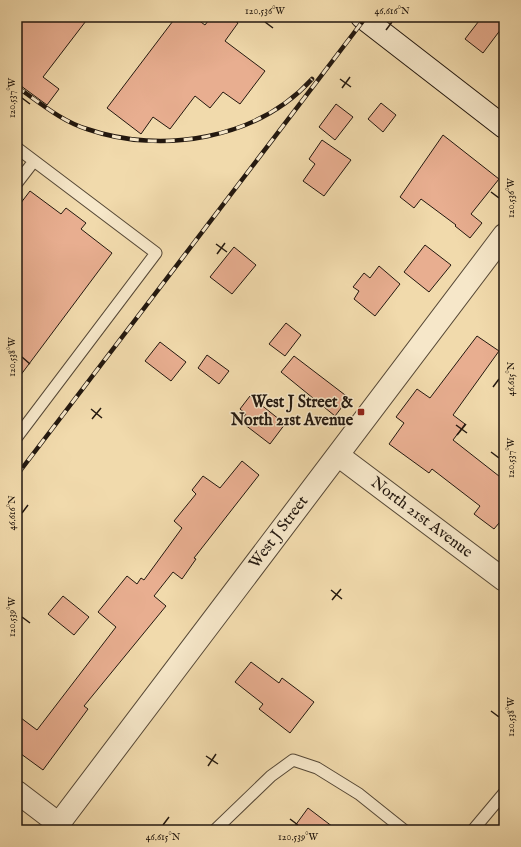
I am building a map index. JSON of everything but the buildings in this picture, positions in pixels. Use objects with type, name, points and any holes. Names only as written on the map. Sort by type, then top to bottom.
[{"type":"street","points":[[362,17],[504,127]]},
{"type":"street","name":"West J Street","points":[[57,827],[339,456],[504,235]]},
{"type":"street","name":"North 21st Avenue","points":[[339,456],[504,580]]},
{"type":"street","points":[[17,792],[57,827]]},
{"type":"lane","points":[[17,148],[156,254],[17,437]]},
{"type":"lane","points":[[17,183],[34,161]]},
{"type":"lane","points":[[215,830],[271,776],[293,760],[317,768],[359,794],[404,830]]},
{"type":"lane","points":[[474,830],[504,793]]},
{"type":"railway","points":[[17,475],[366,17]]},
{"type":"railway","points":[[17,87],[42,105],[77,126],[116,137],[146,141],[177,140],[207,136],[237,128],[265,116],[290,99],[312,79]]},
{"type":"place","name":"West J Street & North 21st Avenue","points":[[361,412]]}]
